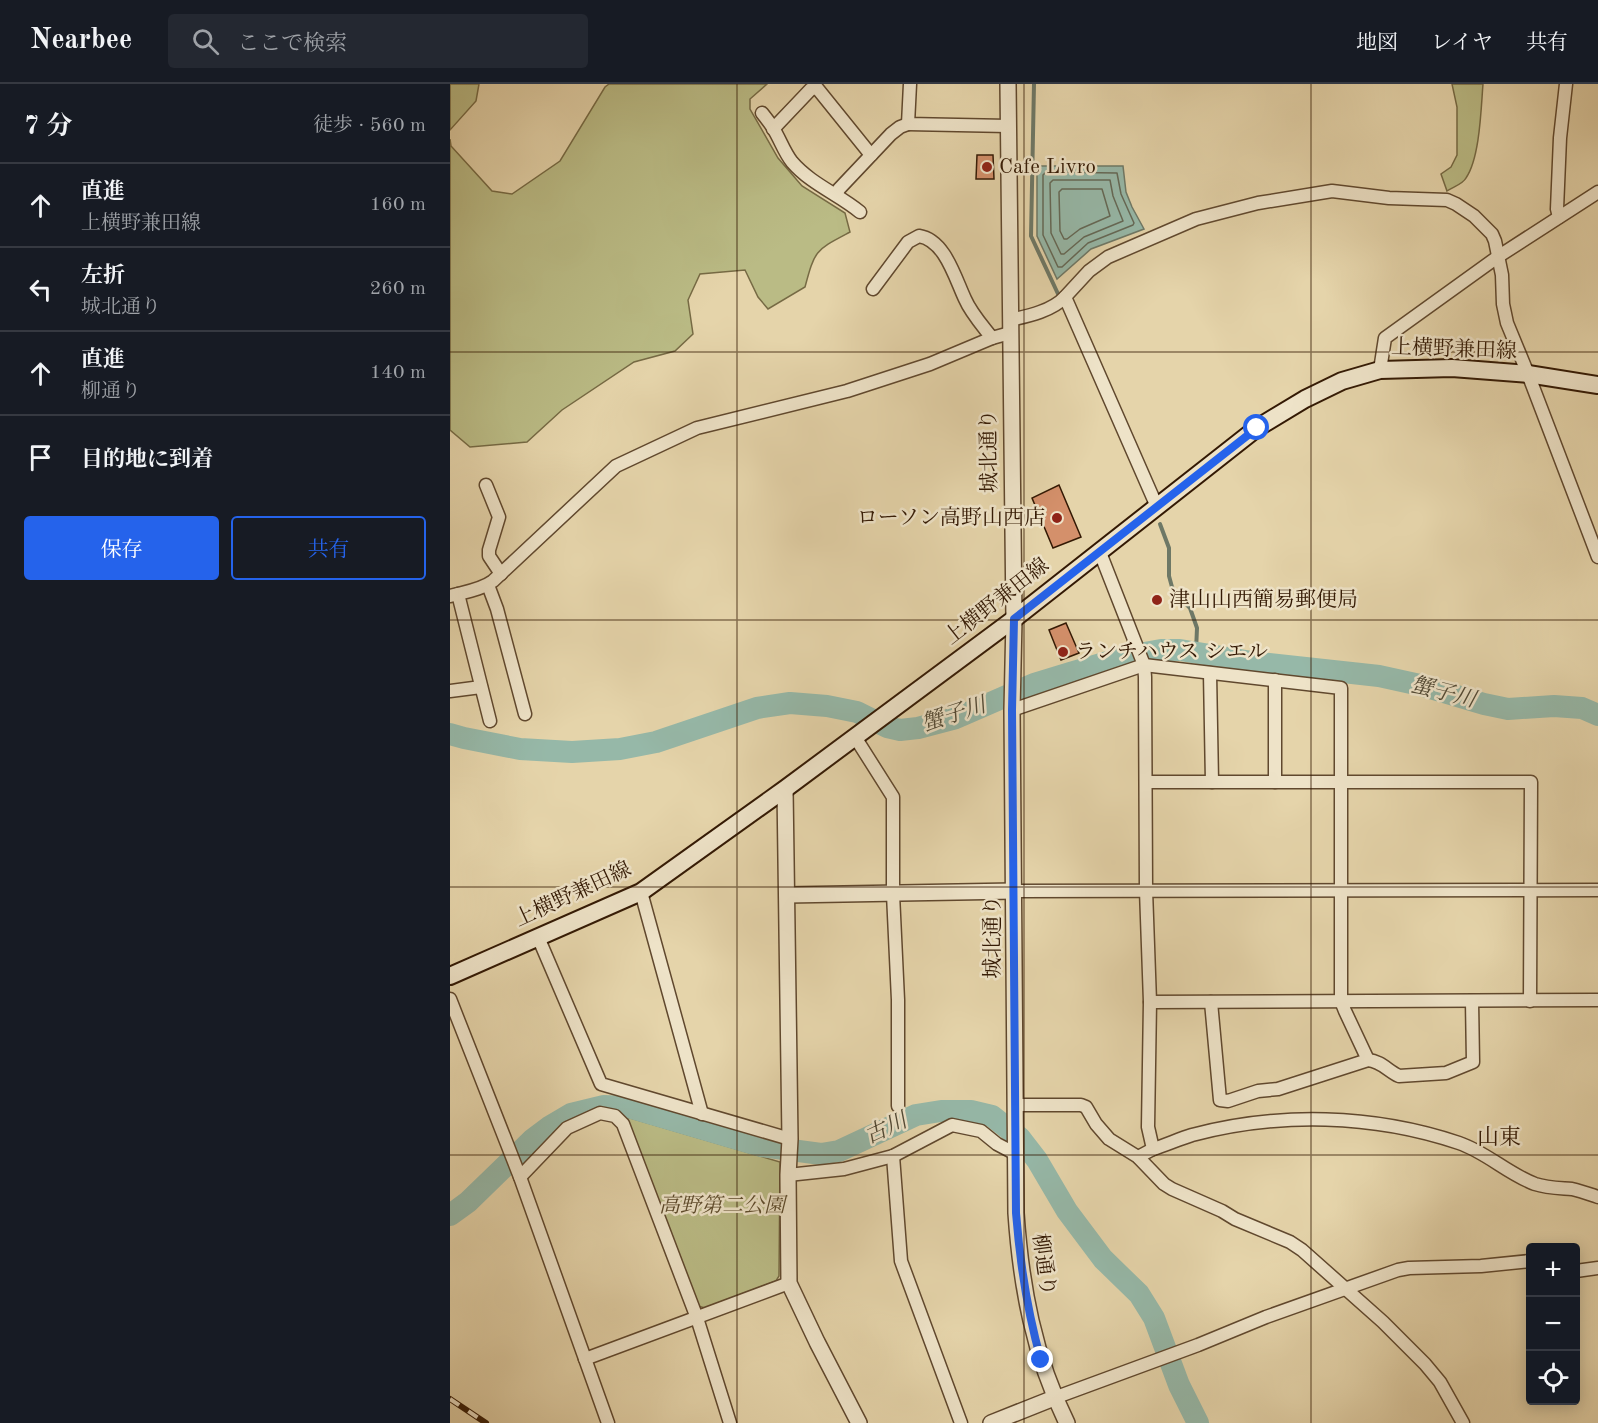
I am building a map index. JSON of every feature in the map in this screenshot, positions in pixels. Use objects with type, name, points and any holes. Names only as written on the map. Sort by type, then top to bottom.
[{"type":"main road","name":"上横野兼田線","points":[[450,976],[640,892],[785,789],[1014,619],[1257,428],[1305,399],[1342,381],[1380,370],[1452,368],[1528,374],[1598,385]]},
{"type":"street","points":[[908,124],[910,84]]},
{"type":"street","name":"城北通り","points":[[1008,84],[1014,619],[1012,707],[1014,1108]]},
{"type":"street","points":[[1559,217],[1557,209],[1559,162],[1566,84]]},
{"type":"street","points":[[773,129],[811,89],[817,88],[871,155]]},
{"type":"street","points":[[762,113],[789,159],[801,172],[814,183],[860,212]]},
{"type":"street","points":[[836,195],[871,155],[900,127],[908,124],[1008,126]]},
{"type":"street","points":[[490,721],[454,595],[488,585],[616,465],[698,428],[847,392],[930,364],[992,338],[1021,318],[1055,305],[1089,271],[1108,257],[1196,219],[1258,203],[1332,191],[1389,198],[1447,200],[1474,216],[1492,234],[1502,275],[1503,304],[1507,323],[1598,557]]},
{"type":"street","points":[[1380,370],[1385,338],[1498,256],[1598,192]]},
{"type":"street","points":[[873,289],[908,242],[919,236],[927,237],[946,258],[965,299],[992,338]]},
{"type":"street","points":[[1065,297],[1158,505]]},
{"type":"street","points":[[486,485],[499,518],[489,556],[501,574]]},
{"type":"street","points":[[1099,550],[1144,665],[1146,890],[1150,1002],[1148,1126],[1153,1149]]},
{"type":"street","points":[[488,585],[497,609],[525,714]]},
{"type":"street","points":[[1012,707],[1144,665],[1341,688],[1341,1001],[1368,1060]]},
{"type":"street","points":[[1210,673],[1212,782]]},
{"type":"street","points":[[1275,680],[1275,782]]},
{"type":"street","points":[[450,691],[481,687]]},
{"type":"street","points":[[861,732],[893,797],[898,1106]]},
{"type":"street","points":[[1146,782],[1531,782],[1530,1001]]},
{"type":"street","points":[[785,789],[790,1139],[789,1283],[859,1423]]},
{"type":"street","points":[[787,895],[1146,890],[1598,890]]},
{"type":"street","points":[[640,892],[702,1114]]},
{"type":"street","points":[[538,936],[601,1084],[790,1139]]},
{"type":"street","points":[[450,999],[519,1177],[608,1423]]},
{"type":"street","points":[[1150,1002],[1598,1000]]},
{"type":"street","points":[[1211,1002],[1220,1100],[1228,1101],[1258,1091],[1278,1089],[1368,1060],[1380,1062],[1399,1076],[1446,1073],[1473,1062],[1472,1001]]},
{"type":"street","points":[[1014,1108],[1081,1105],[1086,1107],[1096,1124],[1109,1139],[1138,1157],[1164,1184],[1235,1219],[1290,1242],[1302,1250],[1383,1322],[1425,1364],[1440,1382],[1463,1423]]},
{"type":"street","name":"柳通り","points":[[1014,1108],[1016,1213],[1024,1289],[1041,1360],[1054,1398],[1067,1423]]},
{"type":"street","points":[[519,1177],[567,1128],[600,1113],[615,1116],[623,1124],[697,1318],[730,1423]]},
{"type":"street","points":[[1138,1157],[1153,1149],[1191,1136],[1274,1121],[1302,1119],[1370,1122],[1460,1143],[1522,1180],[1539,1186],[1575,1190],[1598,1197]]},
{"type":"street","points":[[788,1174],[844,1169],[893,1156],[952,1125],[981,1131],[997,1144],[1016,1153]]},
{"type":"street","points":[[893,1156],[901,1261],[961,1423]]},
{"type":"street","points":[[991,1423],[1152,1363],[1266,1317],[1398,1270],[1526,1261]]},
{"type":"street","points":[[1580,1270],[1598,1268]]},
{"type":"street","points":[[585,1359],[789,1283]]},
{"type":"green space","points":[[450,84],[479,84],[476,101],[450,130]]},
{"type":"green space","points":[[609,84],[767,84],[750,99],[750,109],[778,158],[802,186],[845,213],[850,232],[818,252],[811,265],[805,287],[768,309],[758,297],[745,270],[700,274],[688,300],[693,334],[675,351],[634,362],[562,410],[527,442],[470,447],[450,430],[450,139],[451,146],[492,191],[512,194],[560,161]]},
{"type":"green space","points":[[1452,84],[1483,84],[1479,132],[1471,169],[1463,182],[1447,191],[1441,174],[1451,167],[1457,155],[1457,107]]},
{"type":"green space","name":"高野第二公園","points":[[627,1117],[780,1162],[779,1276],[776,1281],[705,1308],[698,1306]]},
{"type":"water","points":[[1037,166],[1123,166],[1126,192],[1144,229],[1091,249],[1057,279],[1037,236]]},
{"type":"building","points":[[977,155],[993,155],[994,179],[976,179]]},
{"type":"building","name":"ローソン高野山西店","points":[[1059,485],[1081,537],[1053,548],[1032,498]]},
{"type":"building","points":[[1066,623],[1079,653],[1061,660],[1049,630]]},
{"type":"waterway","points":[[1034,84],[1031,236],[1059,296]]},
{"type":"waterway","points":[[1160,524],[1169,548],[1169,576],[1172,587],[1190,608],[1197,628],[1196,651]]},
{"type":"waterway","name":"蟹子川","points":[[450,734],[520,749],[572,752],[620,749],[656,742],[757,708],[790,703],[827,706],[857,712],[887,727],[900,730],[918,728],[956,718],[1034,684],[1128,656],[1161,650],[1180,650],[1252,662],[1379,676],[1508,709],[1554,706],[1582,708],[1598,715]]},
{"type":"waterway","name":"古川","points":[[450,1215],[468,1202],[533,1139],[549,1127],[571,1114],[604,1106],[628,1107],[761,1146],[821,1154],[839,1151],[916,1115],[941,1111],[971,1111],[992,1116],[1020,1138],[1037,1160],[1067,1211],[1103,1259],[1139,1294],[1154,1318],[1179,1385],[1198,1423]]},
{"type":"railway","points":[[450,1399],[486,1423]]},
{"type":"place","name":"Cafe Livro","points":[[987,167]]},
{"type":"place","name":"ローソン高野山西店","points":[[1057,518]]},
{"type":"place","name":"津山山西簡易郵便局","points":[[1157,600]]},
{"type":"place","name":"ランチハウス シエル","points":[[1063,652]]},
{"type":"district","name":"山東","points":[[1499,1138]]},
{"type":"route","points":[[1041,1360],[1024,1289],[1016,1213],[1012,710],[1014,619],[1257,428]]}]
